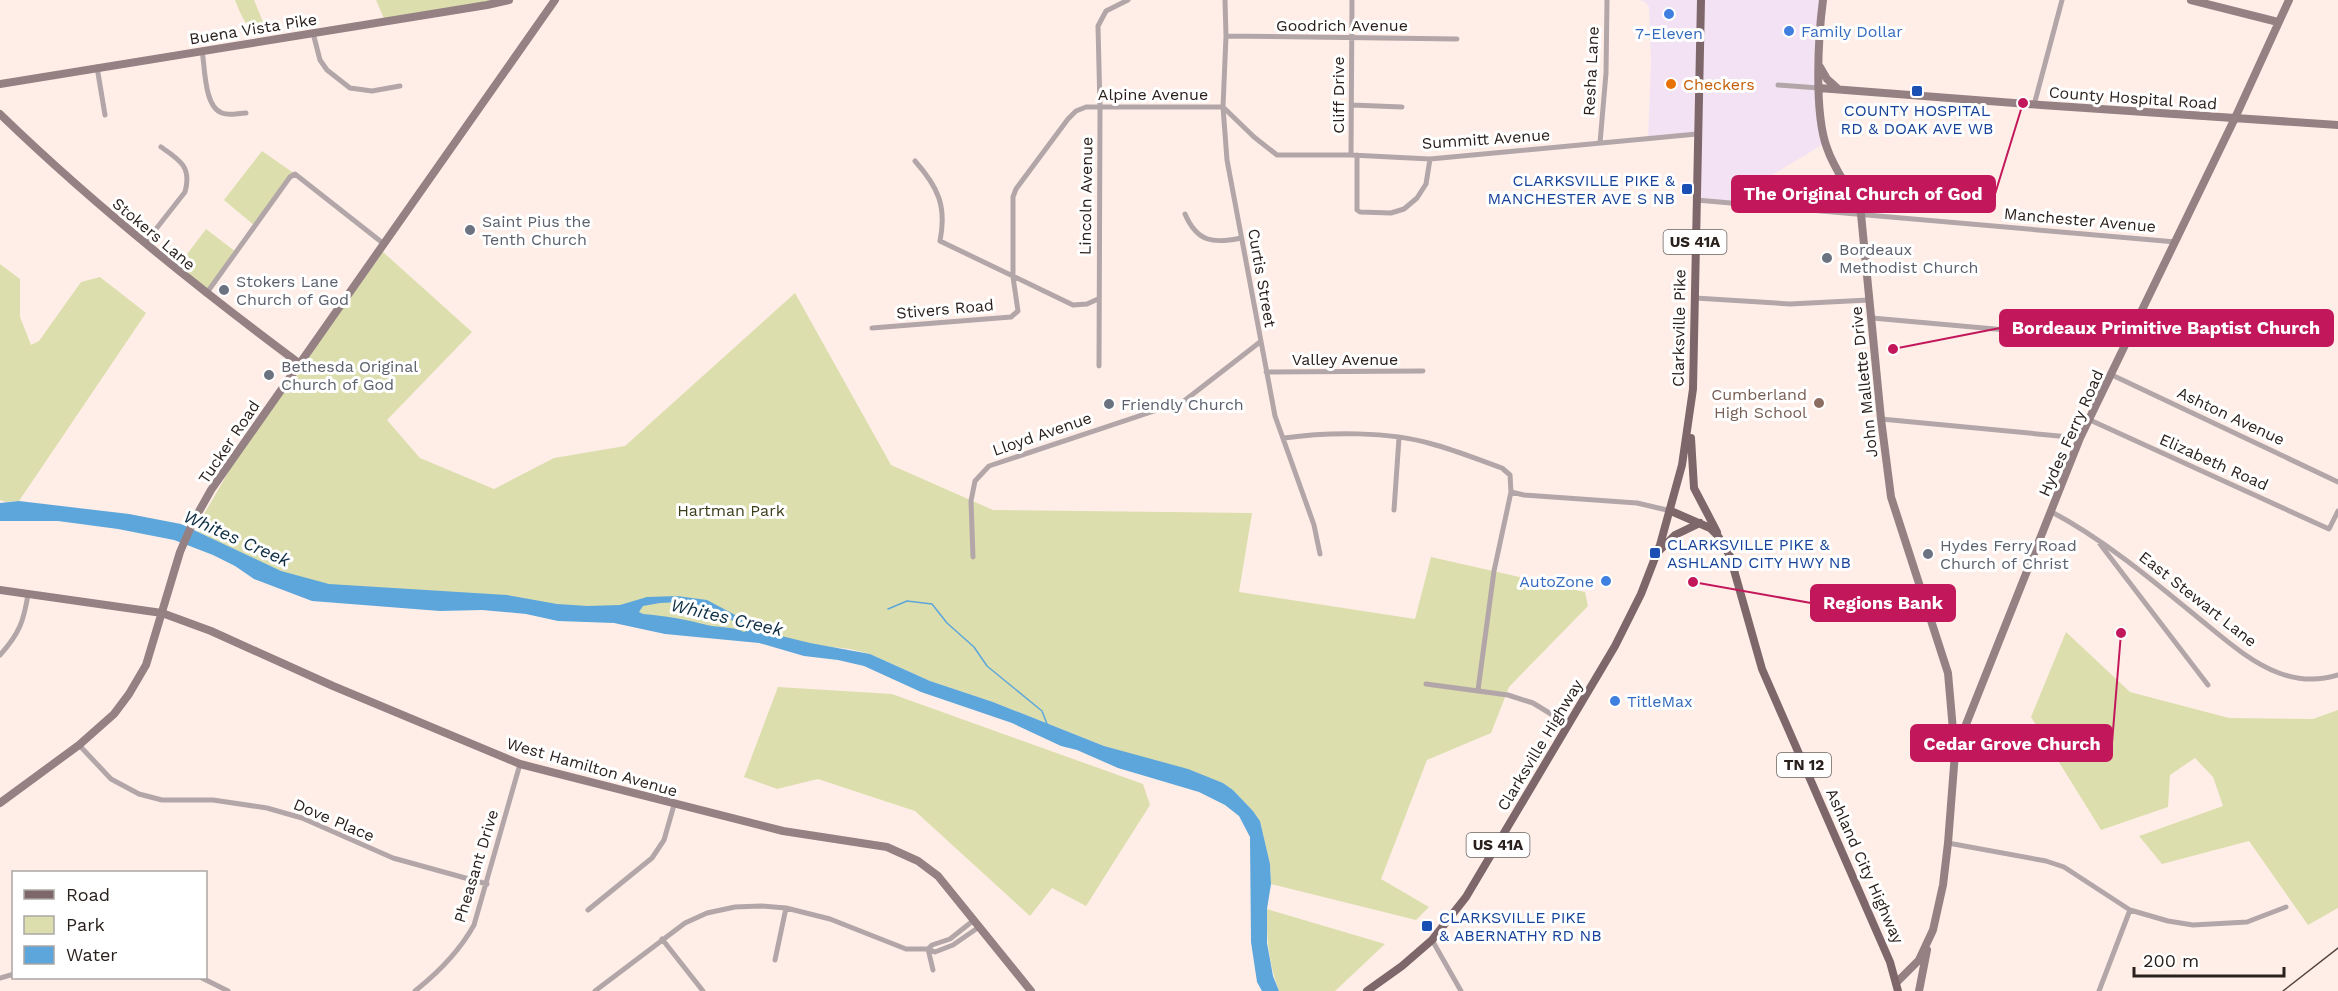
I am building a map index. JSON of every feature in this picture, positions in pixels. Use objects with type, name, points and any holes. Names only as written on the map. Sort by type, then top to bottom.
[{"type":"main road","name":"Clarksville Pike","points":[[1671,511],[1690,420],[1695,361],[1697,134],[1702,0]]},
{"type":"main road","points":[[1690,420],[1694,488],[1718,536]]},
{"type":"main road","name":"Ashland City Highway","points":[[1671,511],[1700,523],[1718,536],[1730,556],[1762,669],[1890,962],[1897,986]]},
{"type":"main road","name":"Clarksville Highway","points":[[1367,991],[1402,966],[1432,940],[1468,893],[1621,635],[1657,554],[1671,511]]},
{"type":"main road","points":[[1657,554],[1675,535],[1700,523]]},
{"type":"street","name":"Buena Vista Pike","points":[[0,84],[487,6],[509,0]]},
{"type":"street","name":"Tucker Road","points":[[0,804],[79,745],[114,714],[129,694],[146,665],[180,552],[211,490],[555,0]]},
{"type":"street","name":"Lincoln Avenue","points":[[1099,366],[1098,26],[1106,11],[1128,0]]},
{"type":"street","name":"Curtis Street","points":[[1225,0],[1223,107],[1227,159],[1275,416],[1314,525],[1320,554]]},
{"type":"street","name":"Cliff Drive","points":[[1352,0],[1352,105],[1357,210],[1391,213],[1404,209],[1417,198],[1428,180],[1430,159]]},
{"type":"street","name":"Resha Lane","points":[[1600,143],[1606,73],[1607,0]]},
{"type":"street","points":[[1696,0],[1700,17]]},
{"type":"street","name":"John Mallette Drive","points":[[1818,0],[1821,16]]},
{"type":"street","name":"John Mallette Drive","points":[[1823,0],[1820,118],[1831,160],[1861,214],[1891,497],[1948,673],[1954,749]]},
{"type":"street","points":[[2034,105],[2062,0]]},
{"type":"street","points":[[2191,0],[2278,22]]},
{"type":"street","name":"Hydes Ferry Road","points":[[1954,749],[2080,438],[2176,242],[2289,0]]},
{"type":"street","points":[[313,33],[320,60],[327,70],[350,88],[372,91],[400,86]]},
{"type":"street","name":"Goodrich Avenue","points":[[1226,36],[1457,39]]},
{"type":"street","points":[[202,50],[209,99],[213,107],[220,113],[246,113]]},
{"type":"street","points":[[1820,66],[1827,79],[1838,89]]},
{"type":"street","points":[[97,67],[105,115]]},
{"type":"street","points":[[1778,84],[1819,88]]},
{"type":"street","name":"County Hospital Road","points":[[1819,88],[2338,125]]},
{"type":"street","points":[[1352,105],[1402,107]]},
{"type":"street","name":"Alpine Avenue","points":[[1018,311],[1013,277],[1012,207],[1016,189],[1076,111],[1086,107],[1223,107]]},
{"type":"street","name":"Summitt Avenue","points":[[1223,107],[1254,137],[1277,155],[1354,155],[1430,159],[1697,134]]},
{"type":"street","name":"Stokers Lane","points":[[0,114],[53,165],[206,294],[300,364]]},
{"type":"street","points":[[145,243],[185,192],[188,182],[187,173],[182,164],[161,147]]},
{"type":"street","points":[[915,162],[937,190],[942,214],[940,241],[1073,305],[1087,304],[1098,299]]},
{"type":"street","points":[[206,294],[290,177],[295,174],[384,244]]},
{"type":"street","name":"Manchester Avenue","points":[[1696,200],[2176,242]]},
{"type":"street","points":[[1185,214],[1190,225],[1204,238],[1215,242],[1241,238]]},
{"type":"street","points":[[1695,298],[1790,304],[1869,300]]},
{"type":"street","name":"Stivers Road","points":[[872,328],[1011,316],[1018,311]]},
{"type":"street","points":[[1872,318],[2127,341]]},
{"type":"street","name":"Lloyd Avenue","points":[[973,557],[971,501],[975,482],[989,466],[1184,401],[1260,342]]},
{"type":"street","name":"Valley Avenue","points":[[1266,372],[1423,371]]},
{"type":"street","name":"Ashton Avenue","points":[[2112,375],[2338,482]]},
{"type":"street","points":[[1881,418],[2080,438]]},
{"type":"street","name":"Elizabeth Road","points":[[2090,420],[2328,529],[2338,511]]},
{"type":"street","points":[[1284,438],[1316,434],[1399,438],[1430,443],[1502,468],[1510,475],[1511,492],[1494,572],[1478,690]]},
{"type":"street","points":[[1394,510],[1399,438]]},
{"type":"street","points":[[1511,492],[1524,495],[1636,502],[1671,511]]},
{"type":"street","name":"East Stewart Lane","points":[[2050,511],[2094,537],[2219,634],[2267,668],[2280,674],[2312,680],[2338,675]]},
{"type":"street","points":[[2094,537],[2208,685]]},
{"type":"street","name":"West Hamilton Avenue","points":[[0,590],[162,613],[211,631],[520,764],[783,831],[887,847],[918,861],[938,876],[1032,991]]},
{"type":"street","points":[[0,656],[14,640],[24,620],[28,594]]},
{"type":"street","points":[[1426,684],[1508,694],[1533,703],[1569,725]]},
{"type":"street","name":"Dove Place","points":[[79,745],[111,779],[139,794],[162,800],[213,800],[267,808],[302,818],[393,858],[487,884]]},
{"type":"street","points":[[1897,986],[1919,960],[1933,930],[1943,885],[1948,843],[1954,749]]},
{"type":"street","name":"Pheasant Drive","points":[[415,991],[447,963],[465,941],[474,925],[520,764]]},
{"type":"street","points":[[588,910],[652,858],[664,840],[674,805]]},
{"type":"street","points":[[1948,843],[2046,861],[2064,867],[2130,910],[2168,921],[2193,925],[2247,922],[2286,907]]},
{"type":"street","points":[[599,990],[685,923],[707,913],[735,907],[786,908],[830,919],[906,949],[928,949],[935,952],[960,941],[976,923]]},
{"type":"street","points":[[775,960],[786,908]]},
{"type":"street","points":[[2099,991],[2130,910]]},
{"type":"street","points":[[928,949],[976,923]]},
{"type":"street","points":[[956,935],[960,941]]},
{"type":"street","points":[[662,939],[703,991]]},
{"type":"street","points":[[1432,940],[1461,991]]},
{"type":"street","points":[[1919,991],[1928,942]]},
{"type":"street","points":[[928,949],[933,970]]},
{"type":"street","points":[[204,979],[228,991]]},
{"type":"shaded area","points":[[1640,0],[1823,0],[1819,97],[1825,143],[1749,189],[1749,204],[1696,200],[1697,135],[1648,139],[1651,64],[1649,7]]},
{"type":"green space","points":[[235,0],[254,0],[266,29],[264,36],[249,27]]},
{"type":"green space","points":[[376,0],[507,0],[385,21]]},
{"type":"green space","points":[[262,151],[295,174],[255,226],[224,200]]},
{"type":"green space","points":[[206,229],[236,252],[206,294],[176,269]]},
{"type":"green space","name":"Hartman Park","points":[[383,252],[472,332],[387,420],[420,458],[494,489],[554,458],[625,446],[795,293],[891,465],[993,510],[1252,513],[1239,592],[1415,619],[1431,557],[1585,592],[1588,606],[1509,687],[1491,733],[1427,760],[1381,879],[1429,907],[1416,920],[1271,884],[1270,864],[1260,821],[1233,790],[1223,783],[1104,746],[993,702],[930,681],[870,654],[850,649],[406,599],[288,577],[195,530],[233,464]]},
{"type":"green space","points":[[0,264],[20,279],[20,317],[31,345],[39,341],[81,282],[100,277],[146,313],[19,501],[6,502],[0,500]]},
{"type":"green space","points":[[2066,632],[2130,692],[2229,718],[2313,719],[2338,710],[2338,908],[2308,925],[2249,841],[2162,864],[2139,836],[2223,806],[2213,777],[2195,758],[2170,775],[2168,807],[2101,830],[2031,717]]},
{"type":"green space","points":[[778,687],[892,694],[1143,784],[1150,805],[1086,906],[1052,888],[1030,916],[915,811],[818,779],[777,789],[744,777]]},
{"type":"green space","points":[[1267,909],[1385,944],[1335,991],[1279,991],[1269,951]]},
{"type":"water","name":"Whites Creek","points":[[19,501],[129,514],[181,524],[281,571],[329,584],[507,595],[557,604],[588,606],[620,605],[647,597],[677,596],[707,600],[769,633],[870,654],[930,681],[993,702],[1104,746],[1188,769],[1223,783],[1233,790],[1260,821],[1270,864],[1267,943],[1273,976],[1279,991],[1262,991],[1257,982],[1251,942],[1250,837],[1239,816],[1225,805],[1199,792],[1118,768],[1077,750],[1061,746],[1012,723],[921,692],[864,666],[804,656],[759,643],[665,634],[614,623],[558,621],[526,614],[482,610],[440,611],[312,601],[254,579],[213,555],[174,540],[118,529],[58,521],[0,521],[0,503]],"holes":[[[681,602],[710,607],[748,630],[744,632],[639,612],[643,606],[660,603]]]},
{"type":"waterway","points":[[888,609],[907,601],[932,604],[947,623],[974,647],[987,666],[1042,711],[1047,724]]},
{"type":"railway","points":[[2283,991],[2338,948]]},
{"type":"place","name":"7-Eleven","points":[[1669,14]]},
{"type":"place","name":"Family Dollar","points":[[1789,31]]},
{"type":"place","name":"Checkers","points":[[1671,84]]},
{"type":"place","name":"COUNTY HOSPITAL RD & DOAK AVE WB","points":[[1917,91]]},
{"type":"place","name":"The Original Church of God","points":[[2023,103]]},
{"type":"place","name":"CLARKSVILLE PIKE & MANCHESTER AVE S NB","points":[[1687,189]]},
{"type":"place","name":"Saint Pius the Tenth Church","points":[[470,230]]},
{"type":"place","name":"Bordeaux Methodist Church","points":[[1827,258]]},
{"type":"place","name":"Stokers Lane Church of God","points":[[224,290]]},
{"type":"place","name":"Bordeaux Primitive Baptist Church","points":[[1893,349]]},
{"type":"place","name":"Bethesda Original Church of God","points":[[269,375]]},
{"type":"place","name":"Cumberland High School","points":[[1819,403]]},
{"type":"place","name":"Friendly Church","points":[[1109,404]]},
{"type":"place","name":"CLARKSVILLE PIKE & ASHLAND CITY HWY NB","points":[[1655,553]]},
{"type":"place","name":"Hydes Ferry Road Church of Christ","points":[[1928,554]]},
{"type":"place","name":"AutoZone","points":[[1606,581]]},
{"type":"place","name":"Regions Bank","points":[[1693,582]]},
{"type":"place","name":"Cedar Grove Church","points":[[2121,633]]},
{"type":"place","name":"TitleMax","points":[[1615,701]]},
{"type":"place","name":"CLARKSVILLE PIKE & ABERNATHY RD NB","points":[[1427,926]]}]
